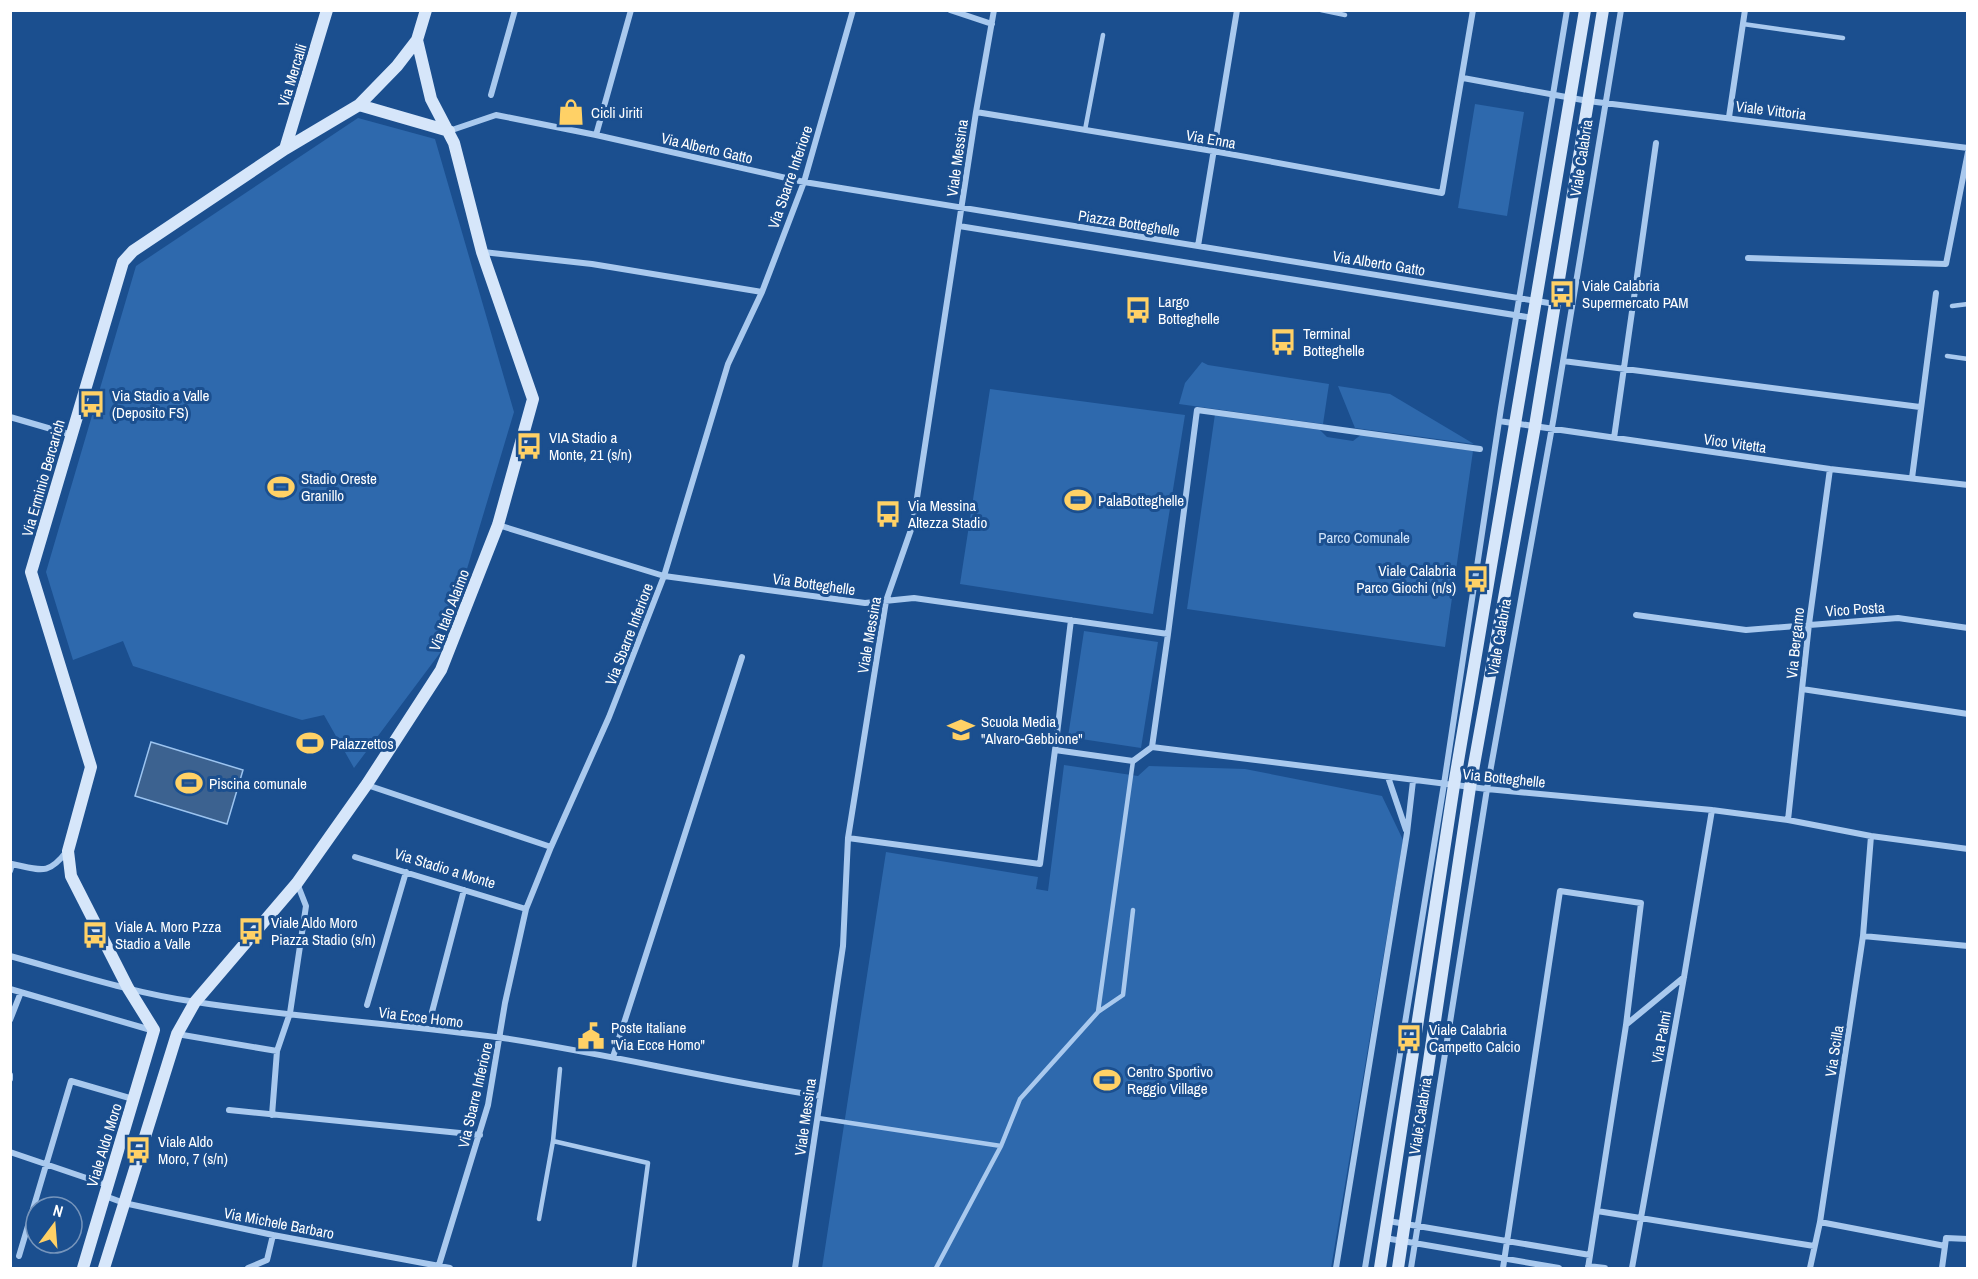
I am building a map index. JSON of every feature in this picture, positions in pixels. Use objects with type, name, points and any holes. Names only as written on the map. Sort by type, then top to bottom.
[{"type":"street","name":"Via Mercalli","points":[[285,149],[327,10]]},
{"type":"street","points":[[417,40],[426,10]]},
{"type":"street","points":[[492,95],[515,10]]},
{"type":"street","points":[[597,135],[631,10]]},
{"type":"street","name":"Via Sbarre Inferiore","points":[[439,1268],[488,1105],[505,1003],[526,909],[609,717],[664,576],[728,364],[762,292],[804,182],[853,10]]},
{"type":"street","points":[[950,10],[992,24]]},
{"type":"street","name":"Viale Messina","points":[[795,1269],[843,946],[848,838],[886,601],[914,524],[976,112],[994,10]]},
{"type":"street","name":"Piazza Botteghelle","points":[[961,209],[1198,246],[1237,10]]},
{"type":"street","points":[[1463,78],[1473,10]]},
{"type":"street","name":"Viale Calabria","points":[[1380,1269],[1499,421],[1567,10]]},
{"type":"street","name":"Viale Calabria","points":[[1365,1269],[1449,785],[1516,424],[1585,10]]},
{"type":"street","name":"Viale Calabria","points":[[1411,1269],[1409,1242],[1411,1225],[1470,787],[1535,426],[1603,10]]},
{"type":"street","name":"Viale Calabria","points":[[1411,1225],[1563,361],[1621,10]]},
{"type":"street","points":[[1729,117],[1745,10]]},
{"type":"street","name":"Via Erminio Bercarich","points":[[154,1030],[128,987],[71,876],[68,851],[91,766],[31,572],[123,262],[133,251],[285,149],[359,105],[397,66],[417,40]]},
{"type":"street","name":"Via Italo Alaimo","points":[[177,1034],[195,1002],[297,883],[441,670],[498,525],[533,399],[482,252],[454,143],[431,99],[417,40]]},
{"type":"street","name":"Via Enna","points":[[976,112],[1213,151],[1443,193],[1463,78]]},
{"type":"street","name":"Viale Vittoria","points":[[1463,78],[1588,100],[1968,150]]},
{"type":"street","points":[[359,105],[449,131]]},
{"type":"street","name":"Via Alberto Gatto","points":[[449,131],[496,115],[597,135],[804,182],[961,209]]},
{"type":"street","points":[[1614,438],[1656,143]]},
{"type":"street","points":[[1748,258],[1946,264],[1968,150]]},
{"type":"street","points":[[959,226],[1534,318]]},
{"type":"street","name":"Via Alberto Gatto","points":[[1198,246],[1555,304]]},
{"type":"street","points":[[482,252],[592,264],[762,292]]},
{"type":"street","points":[[1912,478],[1936,293]]},
{"type":"street","points":[[1563,361],[1920,407]]},
{"type":"street","points":[[1055,750],[1133,761],[1152,747],[1197,410],[1480,449]]},
{"type":"street","points":[[10,417],[72,435]]},
{"type":"street","name":"Vico Vitetta","points":[[1499,421],[1830,469],[1968,485]]},
{"type":"street","name":"Via Bergamo","points":[[1788,820],[1809,624],[1830,469]]},
{"type":"street","name":"Via Botteghelle","points":[[498,525],[664,576],[865,603],[914,598],[1168,634]]},
{"type":"street","name":"Vico Posta","points":[[1636,615],[1746,630],[1898,618],[1968,628]]},
{"type":"street","points":[[848,838],[1040,864],[1071,620]]},
{"type":"street","points":[[613,1057],[742,657]]},
{"type":"street","points":[[1802,688],[1968,714]]},
{"type":"street","name":"Via Botteghelle","points":[[1152,747],[1413,781],[1712,810],[1968,849]]},
{"type":"street","points":[[1388,777],[1407,833]]},
{"type":"street","points":[[1336,1269],[1407,833],[1413,781]]},
{"type":"street","points":[[366,784],[551,847]]},
{"type":"street","name":"Via Palmi","points":[[1632,1269],[1712,810]]},
{"type":"street","name":"Via Scilla","points":[[1810,1269],[1820,1222],[1863,936],[1871,836]]},
{"type":"street","points":[[10,871],[12,864],[44,870],[56,866],[68,851]]},
{"type":"street","name":"Via Stadio a Monte","points":[[355,857],[526,909]]},
{"type":"street","points":[[367,1005],[406,872]]},
{"type":"street","points":[[272,1114],[277,1051],[290,1013],[306,906],[297,883]]},
{"type":"street","points":[[432,1012],[464,890]]},
{"type":"street","points":[[1503,1269],[1560,891],[1641,903],[1626,1025],[1588,1267],[1605,1269]]},
{"type":"street","points":[[1863,936],[1968,946]]},
{"type":"street","name":"Via Ecce Homo","points":[[10,957],[195,1002],[500,1038],[613,1057],[749,1085],[820,1096]]},
{"type":"street","points":[[1626,1025],[1684,977]]},
{"type":"street","points":[[10,989],[154,1030],[277,1051]]},
{"type":"street","points":[[10,1020],[21,992]]},
{"type":"street","name":"Viale Aldo Moro","points":[[83,1269],[154,1030]]},
{"type":"street","points":[[104,1269],[177,1034]]},
{"type":"street","points":[[19,1256],[71,1081],[134,1099]]},
{"type":"street","points":[[229,1110],[480,1135]]},
{"type":"street","name":"Via Michele Barbaro","points":[[10,1152],[47,1164],[106,1191],[124,1203],[450,1269]]},
{"type":"street","points":[[1597,1211],[1814,1246]]},
{"type":"street","points":[[1388,1221],[1590,1255]]},
{"type":"street","points":[[1820,1222],[1945,1246]]},
{"type":"street","points":[[248,1269],[267,1260],[273,1235]]},
{"type":"street","points":[[1385,1238],[1559,1269]]},
{"type":"street","points":[[1942,1269],[1947,1238],[1968,1239]]},
{"type":"street","name":"Viale Calabria","points":[[1398,1269],[1409,1242]]},
{"type":"lane","points":[[1321,10],[1345,15]]},
{"type":"lane","points":[[1743,24],[1843,38]]},
{"type":"lane","points":[[1085,130],[1103,34]]},
{"type":"lane","points":[[1952,306],[1968,304]]},
{"type":"lane","points":[[1947,356],[1968,358]]},
{"type":"lane","points":[[1098,1012],[1133,761]]},
{"type":"lane","points":[[936,1269],[1001,1146],[1020,1099],[1098,1012],[1124,995],[1133,910]]},
{"type":"lane","points":[[539,1220],[553,1140],[560,1069]]},
{"type":"lane","points":[[818,1118],[1001,1146]]},
{"type":"lane","points":[[553,1140],[648,1163],[634,1269]]},
{"type":"green space","points":[[1475,104],[1524,112],[1507,216],[1458,208]]},
{"type":"green space","name":"Stadio Oreste Granillo","points":[[358,118],[435,139],[514,412],[443,649],[354,768],[324,715],[302,720],[133,666],[123,641],[73,660],[46,572],[136,266]]},
{"type":"green space","points":[[1202,362],[1208,365],[1329,384],[1323,424],[1179,404],[1185,383]]},
{"type":"green space","points":[[1338,386],[1390,394],[1474,444],[1355,428]]},
{"type":"green space","name":"PalaBotteghelle","points":[[990,389],[1185,415],[1153,614],[960,584]]},
{"type":"green space","name":"Parco Comunale","points":[[1215,414],[1320,430],[1327,437],[1353,441],[1362,434],[1473,451],[1445,647],[1187,609]]},
{"type":"green space","points":[[1084,631],[1158,642],[1141,748],[1068,737]]},
{"type":"green space","name":"Centro Sportivo Reggio Village","points":[[1064,765],[1138,776],[1149,766],[1245,769],[1382,796],[1403,840],[1331,1268],[822,1268],[886,852],[1038,877],[1036,889],[1048,891]]},
{"type":"shaded area","name":"Piscina comunale","points":[[151,742],[243,770],[227,824],[135,796]]},
{"type":"place","name":"Cicli Jiriti","points":[[571,112]]},
{"type":"place","name":"Viale Calabria Supermercato PAM","points":[[1562,294]]},
{"type":"place","name":"Largo Botteghelle","points":[[1138,310]]},
{"type":"place","name":"Terminal Botteghelle","points":[[1283,342]]},
{"type":"place","name":"Via Stadio a Valle (Deposito FS)","points":[[92,404]]},
{"type":"place","name":"VIA Stadio a Monte, 21 (s/n)","points":[[529,446]]},
{"type":"place","name":"Stadio Oreste Granillo","points":[[281,487]]},
{"type":"place","name":"PalaBotteghelle","points":[[1078,500]]},
{"type":"place","name":"Via Messina Altezza Stadio","points":[[888,514]]},
{"type":"place","name":"Viale Calabria Parco Giochi (n/s)","points":[[1476,579]]},
{"type":"place","name":"Scuola Media \"Alvaro-Gebbione\"","points":[[961,730]]},
{"type":"place","name":"Palazzettos","points":[[310,743]]},
{"type":"place","name":"Piscina comunale","points":[[189,783]]},
{"type":"place","name":"Viale Aldo Moro Piazza Stadio (s/n)","points":[[251,931]]},
{"type":"place","name":"Viale A. Moro P.zza Stadio a Valle","points":[[95,935]]},
{"type":"place","name":"Poste Italiane \"Via Ecce Homo\"","points":[[591,1036]]},
{"type":"place","name":"Viale Calabria Campetto Calcio","points":[[1409,1038]]},
{"type":"place","name":"Centro Sportivo Reggio Village","points":[[1107,1080]]},
{"type":"place","name":"Viale Aldo Moro, 7 (s/n)","points":[[138,1150]]}]
